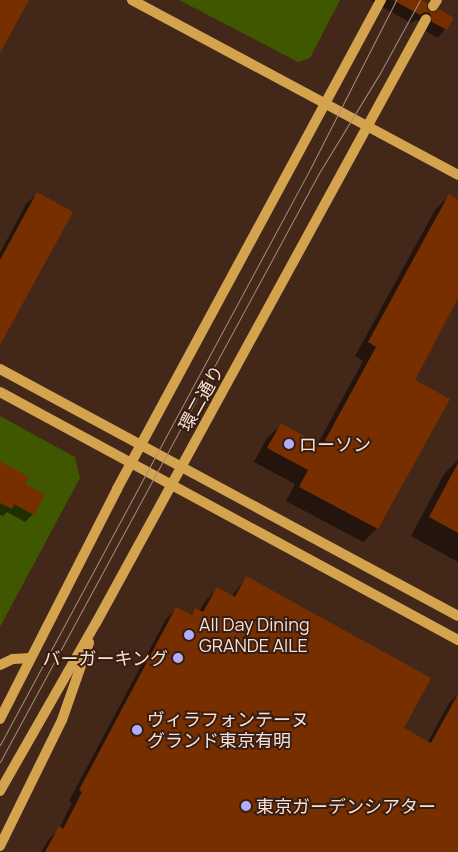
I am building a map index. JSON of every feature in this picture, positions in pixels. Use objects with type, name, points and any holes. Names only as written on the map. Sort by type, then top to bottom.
[{"type":"main road","points":[[132,0],[458,175]]},
{"type":"main road","name":"環二通り","points":[[0,719],[140,445],[381,0]]},
{"type":"main road","name":"環二通り","points":[[0,791],[96,623],[426,19]]},
{"type":"main road","points":[[0,369],[458,616]]},
{"type":"main road","points":[[0,392],[458,640]]},
{"type":"main road","points":[[0,846],[62,720],[96,623]]},
{"type":"main road","points":[[0,665],[13,659],[30,658]]},
{"type":"green space","points":[[179,0],[340,0],[310,58],[298,62]]},
{"type":"green space","points":[[0,416],[75,457],[80,478],[0,627]]},
{"type":"building","points":[[0,0],[29,0],[0,53]]},
{"type":"building","points":[[393,0],[422,0],[427,3],[427,9],[430,12],[436,12],[439,9],[454,18],[447,30],[432,22],[430,13],[425,12],[420,15]]},
{"type":"building","points":[[37,192],[73,212],[0,345],[0,260]]},
{"type":"building","points":[[449,194],[458,200],[458,298],[415,380],[450,399],[378,529],[299,487],[308,470],[267,448],[281,423],[322,446],[376,347],[368,342]]},
{"type":"building","points":[[0,461],[29,477],[25,484],[45,495],[34,515],[14,504],[12,509],[0,503]]},
{"type":"building","points":[[458,463],[458,533],[429,517]]},
{"type":"building","points":[[246,576],[431,678],[404,728],[431,743],[458,694],[458,852],[45,852],[59,826],[63,829],[82,792],[79,790],[176,607],[192,615],[195,608],[203,612],[217,587],[235,597]]},
{"type":"tram line","points":[[0,745],[310,169],[396,0]]},
{"type":"tram line","points":[[0,762],[319,173],[380,73],[420,0]]},
{"type":"place","name":"ローソン","points":[[289,444]]},
{"type":"place","name":"All Day Dining GRANDE AILE","points":[[189,635]]},
{"type":"place","name":"バーガーキング","points":[[178,658]]},
{"type":"place","name":"ヴィラフォンテーヌ グランド東京有明","points":[[137,730]]},
{"type":"place","name":"東京ガーデンシアター","points":[[246,806]]}]
